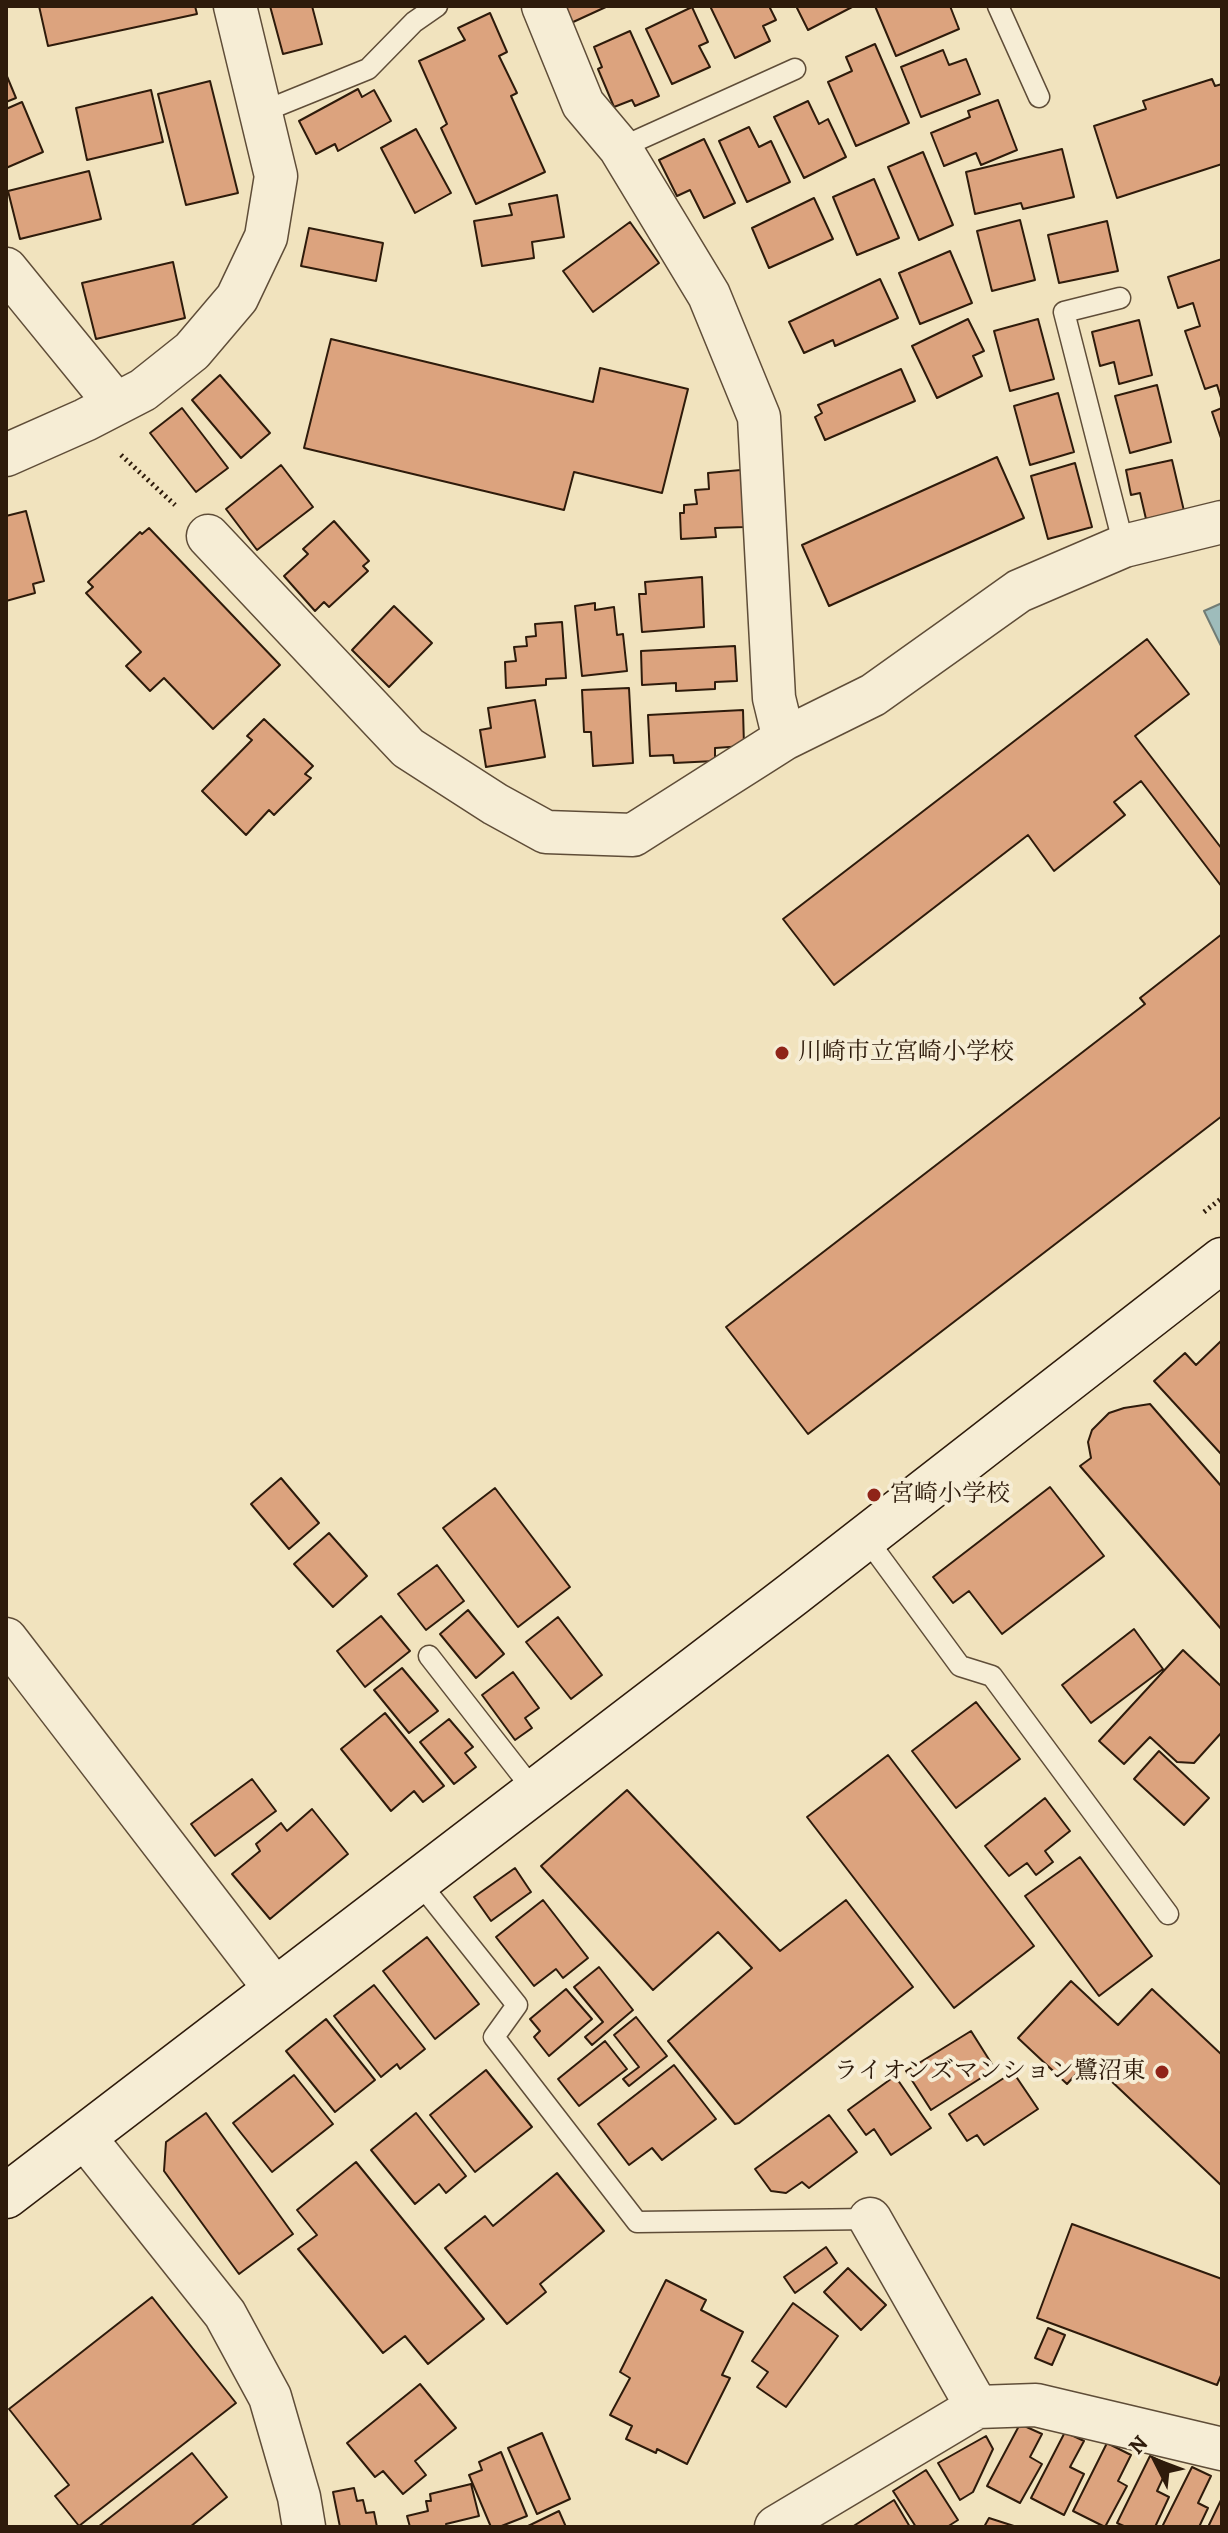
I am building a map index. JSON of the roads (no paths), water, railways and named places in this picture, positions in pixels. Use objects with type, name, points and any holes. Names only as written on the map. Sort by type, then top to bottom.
[{"type":"street","points":[[6,455],[143,390],[192,351],[237,298],[266,237],[276,176],[235,6]]},
{"type":"street","points":[[543,6],[583,104],[620,148],[709,295],[759,417],[774,698],[784,739]]},
{"type":"street","points":[[6,269],[101,412]]},
{"type":"street","points":[[208,536],[408,748],[495,804],[546,832],[633,835],[784,739],[873,695],[1019,591],[1124,546],[1222,522]]},
{"type":"street","points":[[6,2196],[866,1538],[1222,1260]]},
{"type":"street","points":[[6,1639],[275,1989]]},
{"type":"street","points":[[85,2138],[225,2314],[270,2397],[299,2497],[304,2527]]},
{"type":"street","points":[[870,2219],[977,2407]]},
{"type":"street","points":[[776,2527],[977,2407],[1036,2405],[1222,2449]]},
{"type":"lane","points":[[262,112],[368,69],[414,22],[437,6]]},
{"type":"lane","points":[[998,6],[1039,97]]},
{"type":"lane","points":[[620,148],[795,69]]},
{"type":"lane","points":[[1120,298],[1064,312],[1124,546]]},
{"type":"lane","points":[[866,1538],[960,1666],[992,1676],[1168,1914]]},
{"type":"lane","points":[[429,1656],[535,1792]]},
{"type":"lane","points":[[418,1881],[517,2005],[494,2037],[637,2222],[870,2219]]},
{"type":"water","points":[[1222,603],[1222,648],[1204,611]]},
{"type":"place","name":"川崎市立宮崎小学校","points":[[782,1053]]},
{"type":"place","name":"宮崎小学校","points":[[874,1495]]},
{"type":"place","name":"ライオンズマンション鷺沼東","points":[[1162,2072]]}]
